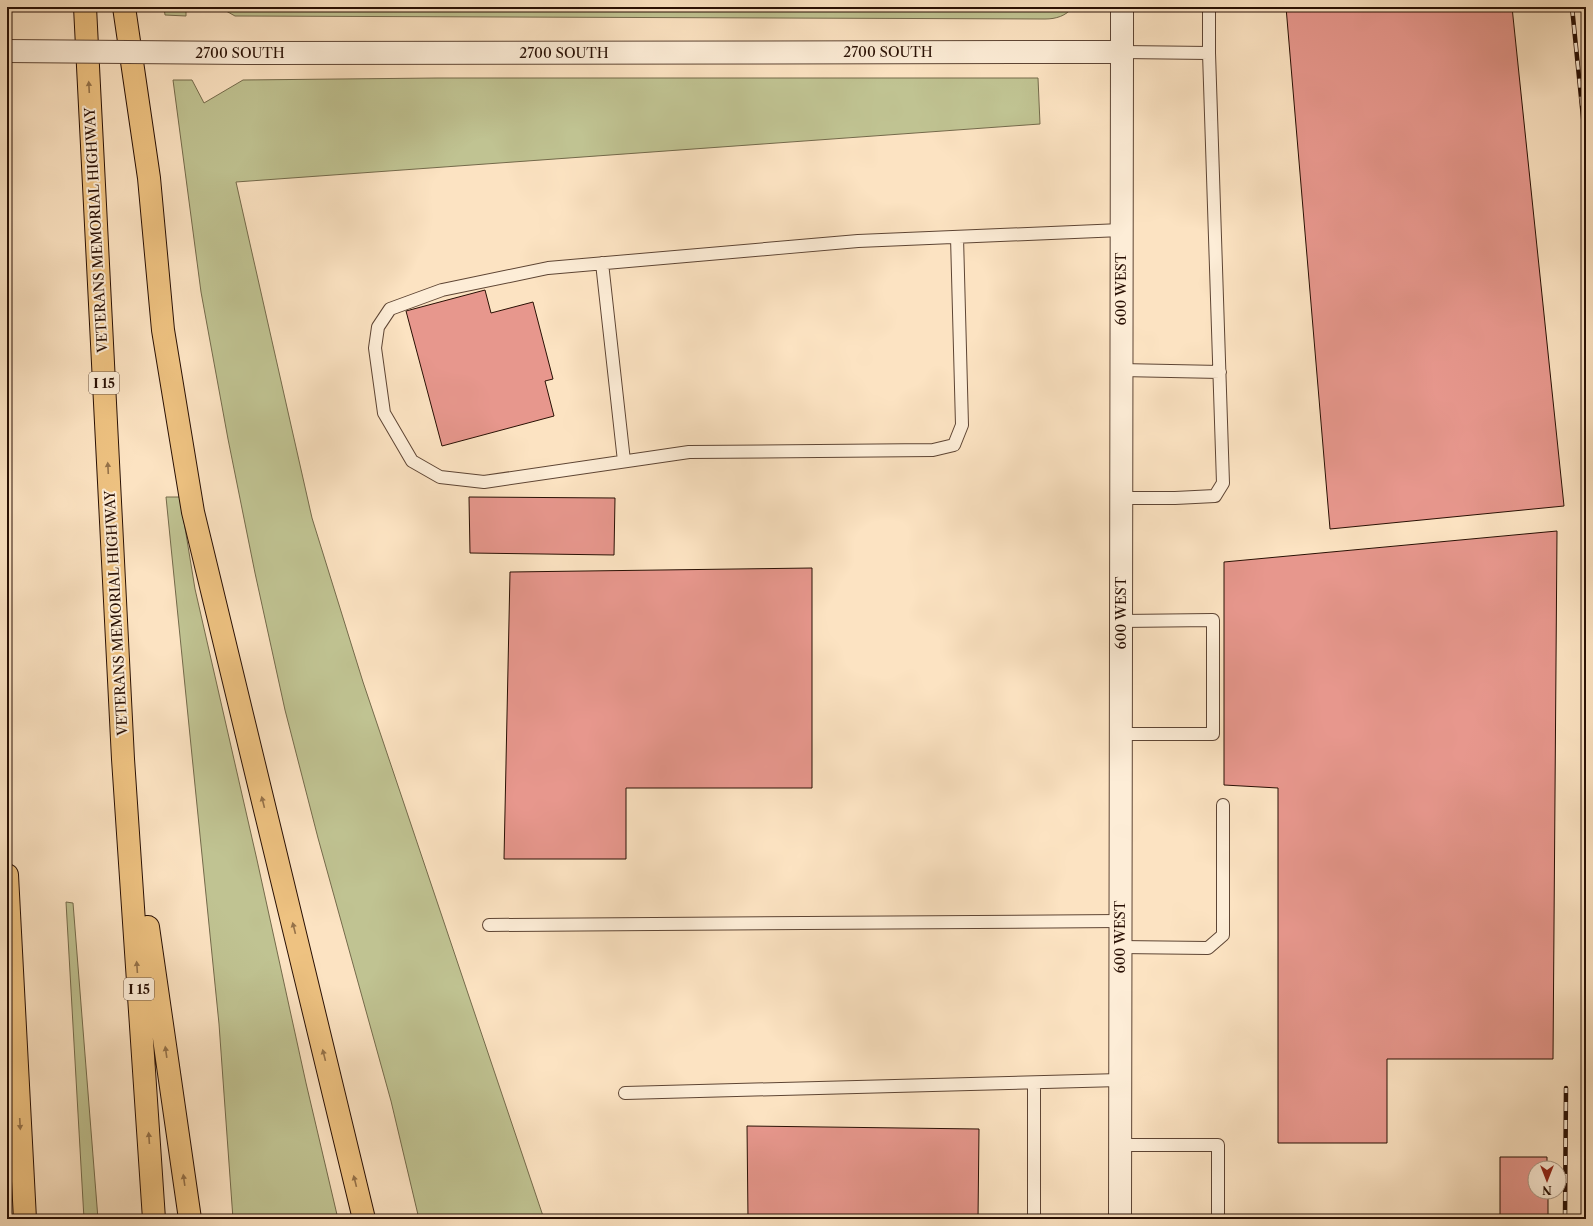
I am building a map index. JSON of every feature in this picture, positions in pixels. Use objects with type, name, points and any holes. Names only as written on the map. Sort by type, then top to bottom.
[{"type":"highway","name":"VETERANS MEMORIAL HIGHWAY","points":[[85,7],[123,759],[154,1219]]},
{"type":"highway","points":[[124,7],[149,178],[163,330],[193,512],[364,1219]]},
{"type":"highway","points":[[123,759],[190,1219]]},
{"type":"highway","points":[[7,875],[25,1219]]},
{"type":"street","name":"600 WEST","points":[[1120,1219],[1122,7]]},
{"type":"street","name":"2700 SOUTH","points":[[7,51],[248,53],[1122,52]]},
{"type":"lane","points":[[1121,498],[1215,496],[1223,483],[1209,52],[1209,7]]},
{"type":"lane","points":[[1122,52],[1209,52]]},
{"type":"lane","points":[[957,237],[962,425],[954,445],[933,450],[689,452],[484,482],[440,477],[412,461],[384,413],[375,348],[378,327],[390,309],[442,290],[548,268],[858,240],[1121,230]]},
{"type":"lane","points":[[602,263],[624,461]]},
{"type":"lane","points":[[1121,370],[1220,372]]},
{"type":"lane","points":[[1121,621],[1214,620],[1213,734],[1121,734]]},
{"type":"lane","points":[[1120,947],[1208,948],[1223,935],[1223,805]]},
{"type":"lane","points":[[490,924],[1120,921]]},
{"type":"lane","points":[[625,1093],[1120,1080]]},
{"type":"lane","points":[[1034,1083],[1034,1219]]},
{"type":"lane","points":[[1120,1145],[1218,1145],[1218,1219]]},
{"type":"green space","points":[[164,7],[186,7],[186,16],[165,15]]},
{"type":"green space","points":[[219,7],[1073,7],[1067,13],[1060,16],[1045,19],[235,16]]},
{"type":"green space","points":[[437,78],[1038,78],[1040,124],[236,182],[312,518],[363,682],[544,1219],[419,1219],[391,1101],[318,838],[285,710],[255,573],[228,439],[201,292],[173,80],[192,80],[204,103],[243,80]]},
{"type":"green space","points":[[166,497],[180,497],[195,589],[338,1219],[233,1219],[219,1024]]},
{"type":"green space","points":[[66,902],[73,903],[98,1219],[84,1219]]},
{"type":"building","points":[[1286,7],[1512,7],[1564,506],[1330,529]]},
{"type":"building","points":[[485,290],[491,313],[533,302],[553,379],[545,381],[554,416],[442,446],[406,311]]},
{"type":"building","points":[[469,497],[615,498],[614,555],[470,553]]},
{"type":"building","points":[[1557,531],[1553,1059],[1387,1059],[1387,1143],[1278,1143],[1278,788],[1224,785],[1224,562]]},
{"type":"building","points":[[812,568],[812,788],[626,788],[626,859],[504,859],[510,572]]},
{"type":"building","points":[[747,1126],[979,1129],[978,1219],[748,1219]]},
{"type":"building","points":[[1500,1157],[1547,1157],[1547,1160],[1527,1160],[1527,1200],[1548,1200],[1548,1219],[1500,1219]]},
{"type":"railway","points":[[1572,7],[1586,147]]},
{"type":"railway","points":[[1565,1219],[1566,1088]]}]
